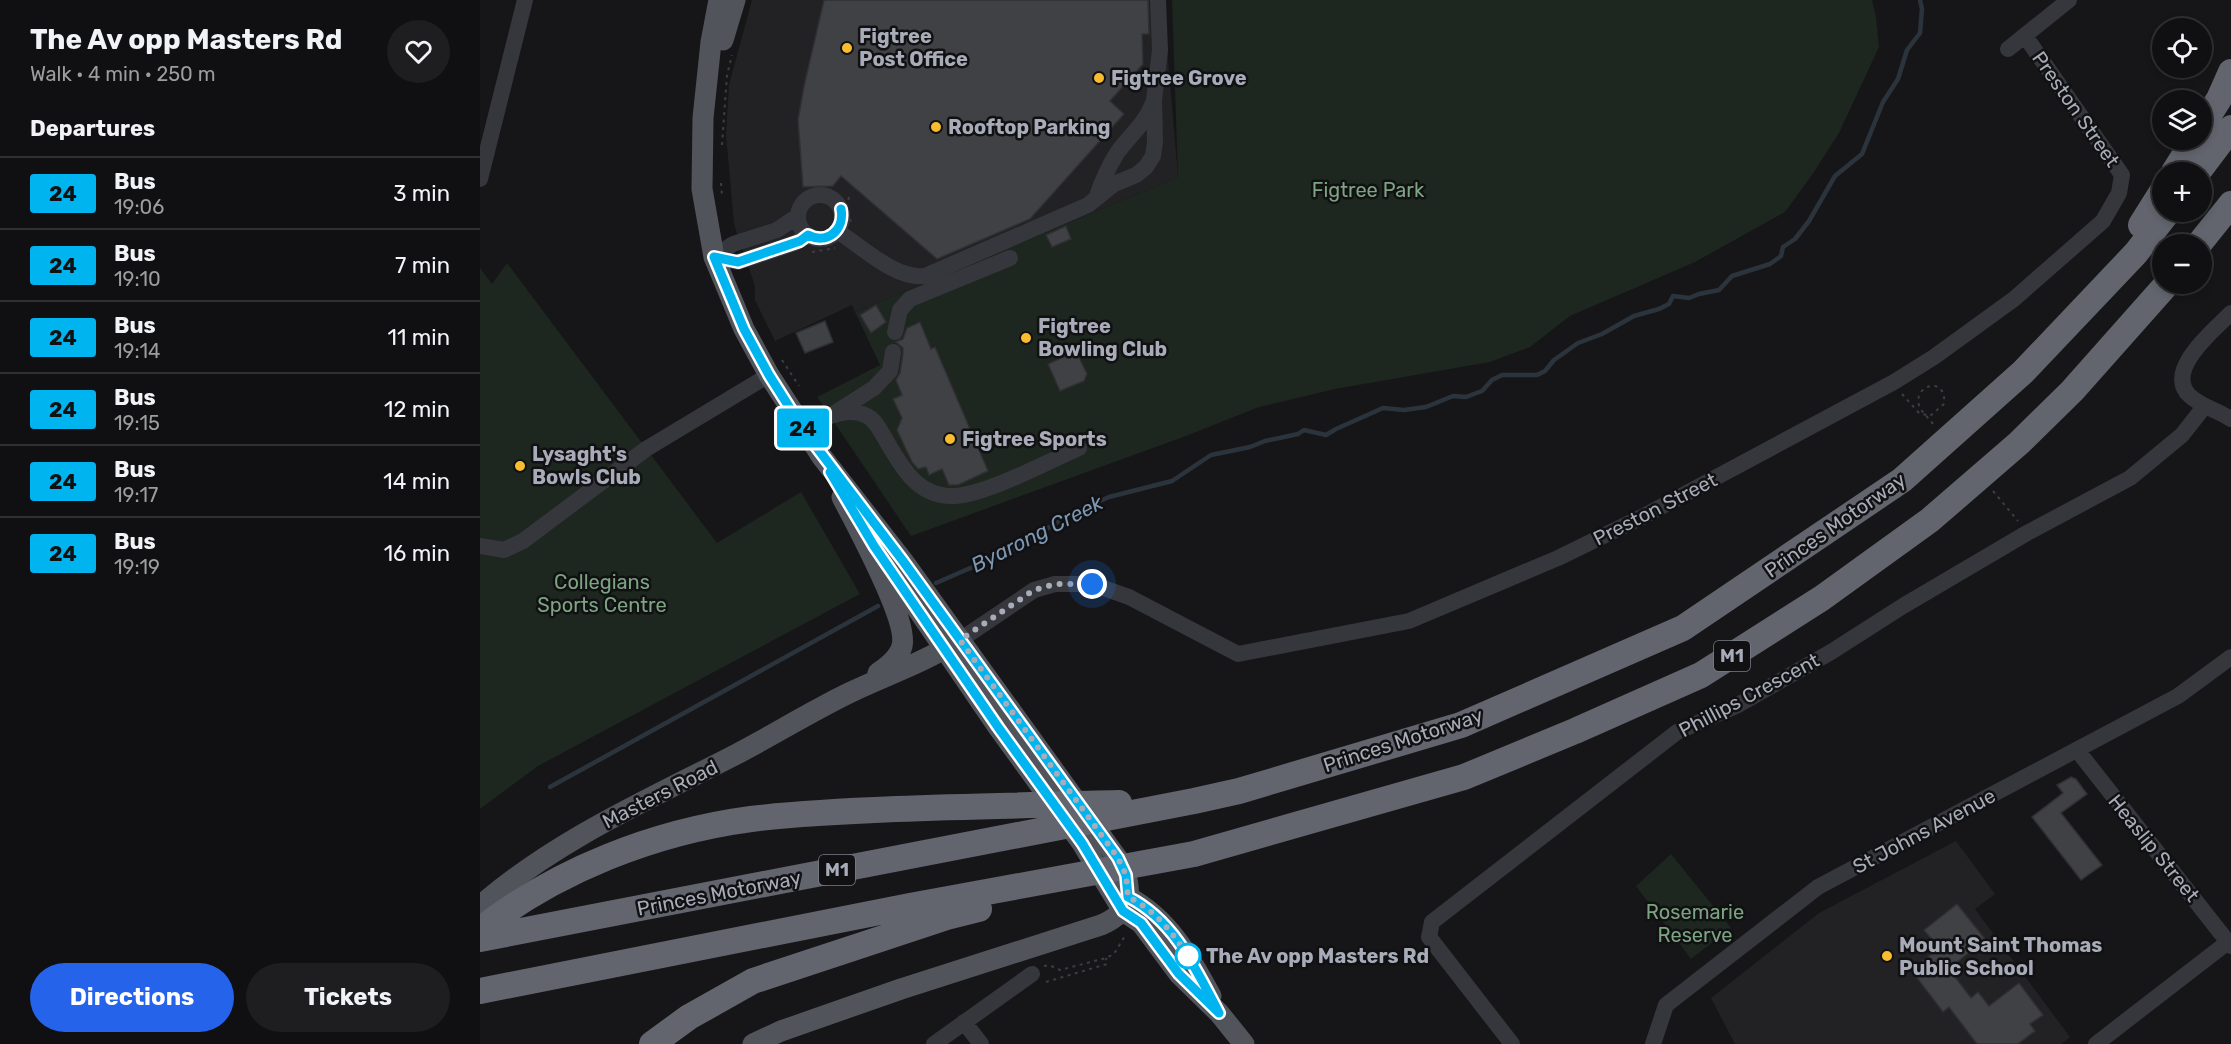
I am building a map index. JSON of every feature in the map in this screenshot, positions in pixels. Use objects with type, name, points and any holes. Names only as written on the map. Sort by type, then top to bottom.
[{"type":"highway","points":[[2212,110],[2231,72]]},
{"type":"highway","points":[[2206,162],[2231,128]]},
{"type":"highway","points":[[2207,234],[2231,204]]},
{"type":"highway","points":[[2102,288],[2152,208]]},
{"type":"highway","name":"Princes Motorway","points":[[480,939],[1194,801],[1239,791],[1461,725],[1683,628],[1902,480],[2023,372],[2136,253],[2160,222]]},
{"type":"highway","name":"M1","points":[[480,991],[910,906],[1194,854],[1464,777],[1701,675],[1822,598],[1930,520],[2019,443],[2072,391],[2158,294]]},
{"type":"highway","points":[[486,918],[566,876],[642,844],[685,832],[749,819],[828,812],[918,808],[1194,801]]},
{"type":"highway","points":[[652,1044],[689,1017],[753,981],[947,917],[1194,854]]},
{"type":"main road","points":[[719,0],[711,42],[702,140],[702,189],[714,257],[744,329],[775,366],[805,432],[860,524],[1060,781],[1121,864],[1127,882],[1126,905],[1110,921],[1090,930],[901,989],[781,1031],[753,1044]]},
{"type":"main road","points":[[706,98],[735,0]]},
{"type":"main road","name":"Masters Road","points":[[822,457],[891,598],[902,630],[903,644],[897,657],[886,668],[847,694]]},
{"type":"main road","points":[[952,644],[1037,782],[1126,905],[1179,974],[1219,1013],[1244,1044]]},
{"type":"main road","name":"Masters Road","points":[[486,918],[524,871],[562,845],[847,694],[952,644]]},
{"type":"street","points":[[480,179],[525,0]]},
{"type":"street","points":[[837,231],[899,273],[925,276],[1088,205],[1118,181],[1136,175],[1150,161],[1155,142],[1154,100],[1159,60],[1158,0]]},
{"type":"street","points":[[2008,49],[2069,0]]},
{"type":"street","name":"Preston Street","points":[[952,644],[1034,590],[1055,584],[1092,584],[1129,597],[1238,654],[1409,621],[1558,558],[1893,382],[1934,357],[2014,299],[2103,221],[2120,192],[2122,175],[2025,36]]},
{"type":"street","points":[[1095,200],[1117,153],[1146,119],[1154,100]]},
{"type":"street","points":[[817,195],[829,196],[841,209],[842,223],[837,231],[824,239],[808,235],[802,229],[798,216],[806,200],[817,195]]},
{"type":"street","points":[[714,257],[733,244],[777,230],[798,216]]},
{"type":"street","points":[[714,257],[738,262],[800,241],[808,235]]},
{"type":"street","points":[[895,332],[900,310],[910,299],[1010,258]]},
{"type":"street","points":[[2231,313],[2196,349],[2182,371],[2185,391],[2205,407],[2231,418]]},
{"type":"street","points":[[805,432],[869,392],[890,371],[893,352]]},
{"type":"street","points":[[480,546],[504,550],[523,541],[646,449],[775,366]]},
{"type":"street","name":"Phillips Crescent","points":[[1512,1044],[1429,937],[1432,922],[1677,732],[1736,706],[1831,652],[1903,606],[2027,533],[2130,478],[2182,435],[2205,407]]},
{"type":"street","points":[[834,415],[852,411],[870,417],[908,476],[927,490],[947,496],[963,495],[989,487],[1079,448]]},
{"type":"street","name":"St Johns Avenue","points":[[1653,1044],[1666,1005],[1818,887],[2178,696],[2231,657]]},
{"type":"street","name":"Heaslip Street","points":[[2077,750],[2230,944]]},
{"type":"street","points":[[2096,1044],[2230,944]]},
{"type":"street","points":[[934,1044],[1032,975]]},
{"type":"street","points":[[964,1022],[981,1044]]},
{"type":"path","points":[[722,149],[727,75],[733,54]]},
{"type":"path","points":[[721,184],[723,204]]},
{"type":"path","points":[[775,366],[802,392]]},
{"type":"path","points":[[1893,382],[1919,413],[1930,416],[1944,404],[1943,392]]},
{"type":"path","points":[[2002,501],[2027,533]]},
{"type":"path","points":[[1032,975],[1048,965],[1060,969],[1114,954],[1126,905]]},
{"type":"shaded area","points":[[752,0],[1163,0],[1178,177],[855,312],[852,305],[775,341],[755,300],[755,286],[734,224],[726,135],[729,85]]},
{"type":"shaded area","name":"Mount Saint Thomas Public School","points":[[1956,841],[1995,894],[1975,909],[2070,1037],[2061,1044],[1735,1044],[1711,998],[1819,913]]},
{"type":"green space","name":"Figtree Park","points":[[1172,0],[1872,0],[1879,47],[1839,133],[1785,212],[1695,262],[1570,316],[1530,347],[1490,362],[1335,389],[1259,407],[1186,436],[911,536],[817,397],[880,365],[855,312],[1178,177]]},
{"type":"green space","name":"Collegians Sports Centre","points":[[507,263],[717,543],[801,492],[860,594],[538,766],[480,809],[480,268],[492,284]]},
{"type":"green space","name":"Rosemarie Reserve","points":[[1671,854],[1731,928],[1691,959],[1636,886]]},
{"type":"building","name":"Rooftop Parking","points":[[824,0],[1148,0],[1149,34],[1142,34],[1143,64],[1110,101],[1124,114],[1030,219],[937,259],[841,176],[833,186],[803,187],[798,120]]},
{"type":"building","points":[[1066,226],[1071,239],[1052,247],[1046,235]]},
{"type":"building","points":[[876,305],[886,322],[871,333],[860,315]]},
{"type":"building","points":[[825,321],[833,342],[805,353],[796,333]]},
{"type":"building","points":[[920,322],[931,349],[935,347],[988,471],[958,485],[949,485],[942,469],[929,475],[926,467],[918,469],[912,462],[897,430],[902,418],[893,399],[902,395],[896,380],[900,373],[903,348],[896,342],[903,339],[907,328]]},
{"type":"building","points":[[1076,351],[1087,374],[1084,381],[1060,391],[1048,364]]},
{"type":"building","points":[[2071,777],[2076,779],[2087,794],[2061,813],[2102,865],[2081,880],[2032,817],[2063,793],[2057,785]]},
{"type":"building","points":[[1957,904],[1985,939],[1949,969],[1971,998],[1978,992],[1989,1006],[2019,983],[2043,1015],[2030,1024],[2035,1031],[2018,1044],[1977,1044],[1949,1007],[1943,1012],[1911,970],[1939,948],[1924,930]]},
{"type":"waterway","name":"Byarong Creek","points":[[936,583],[1014,549],[1074,512],[1109,497],[1172,481],[1211,455],[1250,447],[1265,441],[1298,434],[1304,430],[1326,435],[1383,408],[1404,410],[1426,407],[1453,396],[1466,397],[1482,391],[1492,380],[1502,375],[1537,375],[1578,343],[1602,334],[1634,316],[1659,309],[1669,304],[1673,296],[1689,298],[1719,290],[1732,276],[1770,264],[1781,256],[1783,247],[1795,239],[1809,221],[1835,176],[1862,154],[1883,102],[1898,79],[1907,50],[1920,33],[1922,9],[1920,0]]},
{"type":"waterway","name":"Byarong Creek","points":[[550,787],[878,606]]},
{"type":"bus line","name":"24","points":[[830,472],[860,524],[922,618],[1082,843],[1123,911],[1141,923],[1179,974],[1219,1013],[1193,964],[1173,934],[1152,911],[1128,897],[1126,875],[1118,858],[1060,781],[903,561],[822,457],[769,375],[744,329],[714,257],[738,262],[800,241],[808,235],[824,239],[834,234],[840,227],[841,209]]},
{"type":"place","name":"Figtree Post Office","points":[[847,48]]},
{"type":"place","name":"Figtree Grove","points":[[1099,78]]},
{"type":"place","name":"Rooftop Parking","points":[[936,127]]},
{"type":"place","name":"Figtree Bowling Club","points":[[1026,338]]},
{"type":"place","name":"Figtree Sports","points":[[950,439]]},
{"type":"place","name":"Lysaght's Bowls Club","points":[[520,466]]},
{"type":"place","name":"The Av opp Masters Rd","points":[[1188,956]]},
{"type":"place","name":"Mount Saint Thomas Public School","points":[[1887,956]]},
{"type":"route","points":[[1092,584],[1055,584],[1034,590],[1013,602],[960,640],[1118,858],[1126,875],[1128,897],[1158,916],[1188,956]]}]
